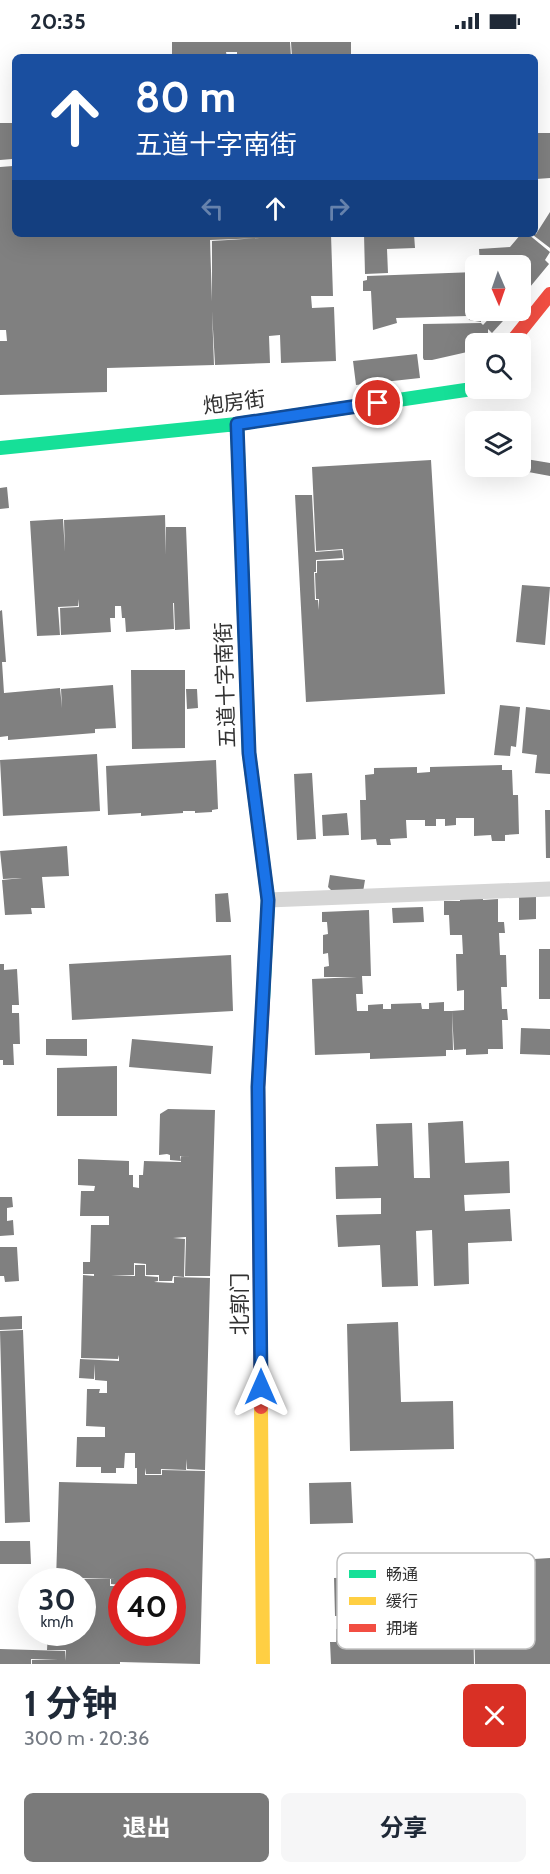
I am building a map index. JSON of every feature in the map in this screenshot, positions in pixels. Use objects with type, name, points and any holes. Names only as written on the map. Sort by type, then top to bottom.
[{"type":"street","points":[[519,333],[550,294]]},
{"type":"street","name":"炮房街","points":[[0,448],[237,424],[465,388]]},
{"type":"street","name":"五道十字南街","points":[[237,424],[249,753],[268,900],[258,1087]]},
{"type":"street","name":"北郭门","points":[[258,1087],[263,1664]]},
{"type":"lane","points":[[268,900],[550,889]]},
{"type":"building","points":[[172,42],[290,42],[291,54],[226,52],[226,54],[172,54]]},
{"type":"building","points":[[291,42],[351,42],[351,54],[292,54]]},
{"type":"building","points":[[0,123],[12,123],[12,159],[0,160]]},
{"type":"building","points":[[538,133],[550,133],[550,178],[538,179]]},
{"type":"building","points":[[12,166],[12,237],[331,237],[333,296],[311,296],[312,308],[334,307],[336,361],[281,363],[280,335],[269,336],[270,363],[215,365],[212,311],[214,365],[107,368],[107,392],[0,395],[0,341],[7,341],[6,330],[0,330],[0,167]],"holes":[[[260,238],[212,241],[212,301],[210,240]]]},
{"type":"building","points":[[550,212],[550,248],[536,237],[538,237],[538,231]]},
{"type":"building","points":[[364,237],[414,237],[415,248],[387,249],[388,273],[365,274]]},
{"type":"building","points":[[518,237],[532,237],[550,252],[545,260],[549,264],[531,286],[531,255],[479,255],[479,249],[510,247]]},
{"type":"building","points":[[465,272],[465,316],[396,318],[397,323],[373,330],[371,291],[363,291],[363,281],[367,280],[367,276]]},
{"type":"building","points":[[487,321],[503,321],[492,333],[488,329],[488,333],[465,333],[465,352],[424,360],[423,324],[481,323],[483,325]]},
{"type":"building","points":[[417,354],[420,378],[356,385],[353,361]]},
{"type":"building","points":[[431,460],[445,694],[306,702],[295,495],[312,495],[315,552],[342,550],[343,558],[316,560],[315,600],[318,600],[319,610],[319,599],[316,599],[317,561],[344,560],[343,549],[316,551],[312,467]]},
{"type":"building","points":[[531,460],[550,463],[550,476],[531,473]]},
{"type":"building","points":[[7,487],[9,508],[0,509],[0,488]]},
{"type":"building","points":[[165,515],[166,555],[166,527],[186,527],[190,629],[175,630],[173,603],[174,629],[126,632],[121,606],[115,606],[115,618],[110,618],[111,632],[61,635],[60,608],[79,607],[78,599],[78,606],[58,607],[60,635],[37,636],[30,521],[63,519],[65,552],[64,520]]},
{"type":"building","points":[[522,585],[550,587],[545,645],[516,642]]},
{"type":"building","points":[[2,610],[6,662],[2,662],[4,693],[60,688],[62,708],[61,689],[113,685],[116,728],[95,729],[95,733],[8,740],[8,736],[0,737],[0,611]]},
{"type":"building","points":[[131,670],[185,670],[185,748],[132,749]]},
{"type":"building","points":[[186,689],[197,689],[198,708],[187,709]]},
{"type":"building","points":[[500,705],[520,707],[516,747],[511,746],[510,756],[494,755]]},
{"type":"building","points":[[526,707],[550,710],[550,774],[535,773],[537,755],[522,753]]},
{"type":"building","points":[[97,754],[100,811],[3,816],[0,760]]},
{"type":"building","points":[[216,760],[218,809],[212,812],[183,811],[183,813],[141,816],[141,813],[108,815],[106,766]]},
{"type":"building","points":[[502,765],[502,770],[512,770],[513,795],[518,795],[519,834],[505,835],[505,841],[492,841],[491,835],[474,836],[474,818],[456,818],[456,825],[445,826],[445,819],[436,819],[436,826],[425,826],[425,820],[406,820],[407,838],[390,839],[391,845],[377,845],[376,839],[361,840],[360,800],[366,800],[365,775],[374,774],[374,768],[417,767],[417,773],[430,772],[430,767]]},
{"type":"building","points":[[312,773],[316,839],[297,840],[294,774]]},
{"type":"building","points":[[545,810],[550,810],[550,858],[546,858]]},
{"type":"building","points":[[347,813],[349,835],[323,836],[322,815]]},
{"type":"building","points":[[67,846],[69,876],[42,877],[45,908],[31,908],[32,914],[5,915],[2,880],[22,878],[3,879],[0,851]]},
{"type":"building","points":[[330,875],[365,880],[363,892],[353,894],[331,890],[328,887]]},
{"type":"building","points":[[228,893],[231,922],[216,922],[215,894]]},
{"type":"building","points":[[536,893],[536,919],[519,920],[519,894]]},
{"type":"building","points":[[483,894],[483,900],[498,899],[498,922],[504,922],[505,933],[499,933],[500,955],[506,955],[507,987],[501,987],[502,1009],[507,1009],[508,1020],[502,1020],[503,1049],[488,1049],[488,1054],[466,1055],[466,1049],[454,1050],[452,1011],[464,1010],[464,990],[457,991],[456,954],[463,954],[462,935],[450,935],[449,915],[444,915],[444,901],[460,901],[460,895]]},
{"type":"building","points":[[423,907],[424,922],[393,923],[392,908]]},
{"type":"building","points":[[369,910],[371,976],[362,976],[363,994],[356,994],[357,1011],[368,1011],[368,1005],[383,1004],[383,1009],[391,1009],[391,1004],[421,1003],[422,1009],[429,1009],[429,1003],[444,1002],[444,1011],[452,1011],[453,1050],[446,1050],[446,1056],[370,1059],[370,1053],[315,1055],[312,979],[357,977],[324,977],[324,967],[329,966],[328,953],[323,954],[323,935],[328,934],[327,922],[322,922],[322,912]]},
{"type":"building","points":[[539,949],[550,949],[550,999],[539,999]]},
{"type":"building","points":[[231,955],[233,1011],[72,1020],[69,964]]},
{"type":"building","points":[[0,964],[4,964],[4,970],[17,969],[19,1005],[12,1005],[12,1013],[19,1013],[20,1044],[13,1044],[14,1065],[3,1065],[3,1060],[0,1060]]},
{"type":"building","points":[[521,1028],[550,1029],[550,1055],[520,1054]]},
{"type":"building","points":[[46,1039],[87,1039],[87,1056],[46,1055]]},
{"type":"building","points":[[132,1039],[213,1046],[211,1074],[129,1067]]},
{"type":"building","points":[[117,1066],[117,1116],[57,1116],[57,1068]]},
{"type":"building","points":[[168,1109],[215,1110],[210,1276],[185,1276],[186,1237],[173,1238],[185,1239],[184,1277],[173,1276],[172,1281],[159,1281],[159,1275],[146,1275],[146,1264],[134,1263],[134,1275],[111,1276],[135,1276],[135,1265],[145,1265],[145,1276],[158,1277],[158,1281],[154,1282],[174,1283],[174,1277],[210,1278],[205,1470],[187,1469],[187,1459],[186,1470],[161,1469],[161,1474],[146,1474],[145,1468],[145,1475],[162,1475],[162,1470],[205,1471],[200,1664],[120,1662],[120,1664],[32,1664],[32,1660],[58,1660],[31,1659],[31,1664],[0,1664],[0,1649],[65,1651],[65,1661],[66,1650],[47,1650],[47,1646],[96,1646],[96,1579],[108,1579],[108,1646],[186,1646],[186,1568],[108,1568],[108,1579],[96,1578],[96,1568],[56,1568],[59,1482],[137,1484],[135,1453],[125,1453],[124,1468],[116,1468],[116,1473],[101,1473],[101,1467],[76,1467],[77,1437],[105,1437],[105,1427],[86,1426],[87,1389],[100,1389],[99,1393],[107,1393],[107,1381],[95,1380],[95,1364],[94,1379],[79,1378],[80,1359],[119,1361],[119,1355],[118,1359],[81,1358],[83,1275],[94,1276],[94,1274],[83,1274],[83,1262],[90,1262],[91,1225],[109,1225],[109,1216],[80,1216],[81,1191],[94,1191],[95,1186],[78,1185],[78,1159],[129,1161],[129,1175],[133,1175],[133,1187],[139,1188],[139,1175],[143,1175],[144,1161],[181,1162],[170,1160],[170,1155],[167,1154],[159,1155],[160,1114]]},
{"type":"building","points":[[463,1121],[465,1163],[509,1161],[510,1193],[464,1195],[465,1211],[510,1209],[512,1241],[468,1243],[469,1284],[434,1286],[432,1230],[416,1231],[418,1286],[382,1287],[380,1245],[338,1247],[336,1215],[381,1214],[381,1198],[336,1199],[335,1167],[378,1166],[376,1124],[412,1123],[414,1178],[430,1178],[428,1123]]},
{"type":"building","points":[[0,1197],[12,1197],[13,1207],[7,1208],[7,1221],[13,1220],[14,1235],[0,1236]]},
{"type":"building","points":[[0,1247],[17,1247],[19,1281],[5,1282],[4,1276],[0,1276]]},
{"type":"building","points":[[22,1316],[22,1329],[0,1330],[0,1317]]},
{"type":"building","points":[[398,1322],[401,1402],[453,1401],[454,1449],[350,1451],[347,1324]]},
{"type":"building","points":[[23,1330],[30,1522],[5,1523],[0,1331]]},
{"type":"building","points":[[351,1482],[353,1523],[310,1524],[309,1483]]},
{"type":"building","points":[[0,1541],[30,1541],[31,1564],[0,1564]]},
{"type":"building","points":[[550,1558],[550,1664],[475,1664],[475,1649],[535,1649],[535,1559]]},
{"type":"building","points":[[334,1578],[337,1578],[337,1616],[335,1616]]},
{"type":"building","points":[[336,1629],[337,1649],[474,1649],[474,1664],[331,1664],[330,1642],[336,1642]]},
{"type":"traffic: fast","points":[[0,448],[237,424],[465,390]]},
{"type":"traffic: fast","points":[[237,424],[249,753],[268,900],[263,1000]]},
{"type":"traffic: slow","points":[[261,1407],[263,1664]]},
{"type":"traffic: jam","points":[[519,333],[550,294]]},
{"type":"traffic: jam","points":[[261,1407],[258,1087],[263,1000]]},
{"type":"route","points":[[261,1387],[258,1087],[268,900],[249,753],[237,424],[378,403]]}]
